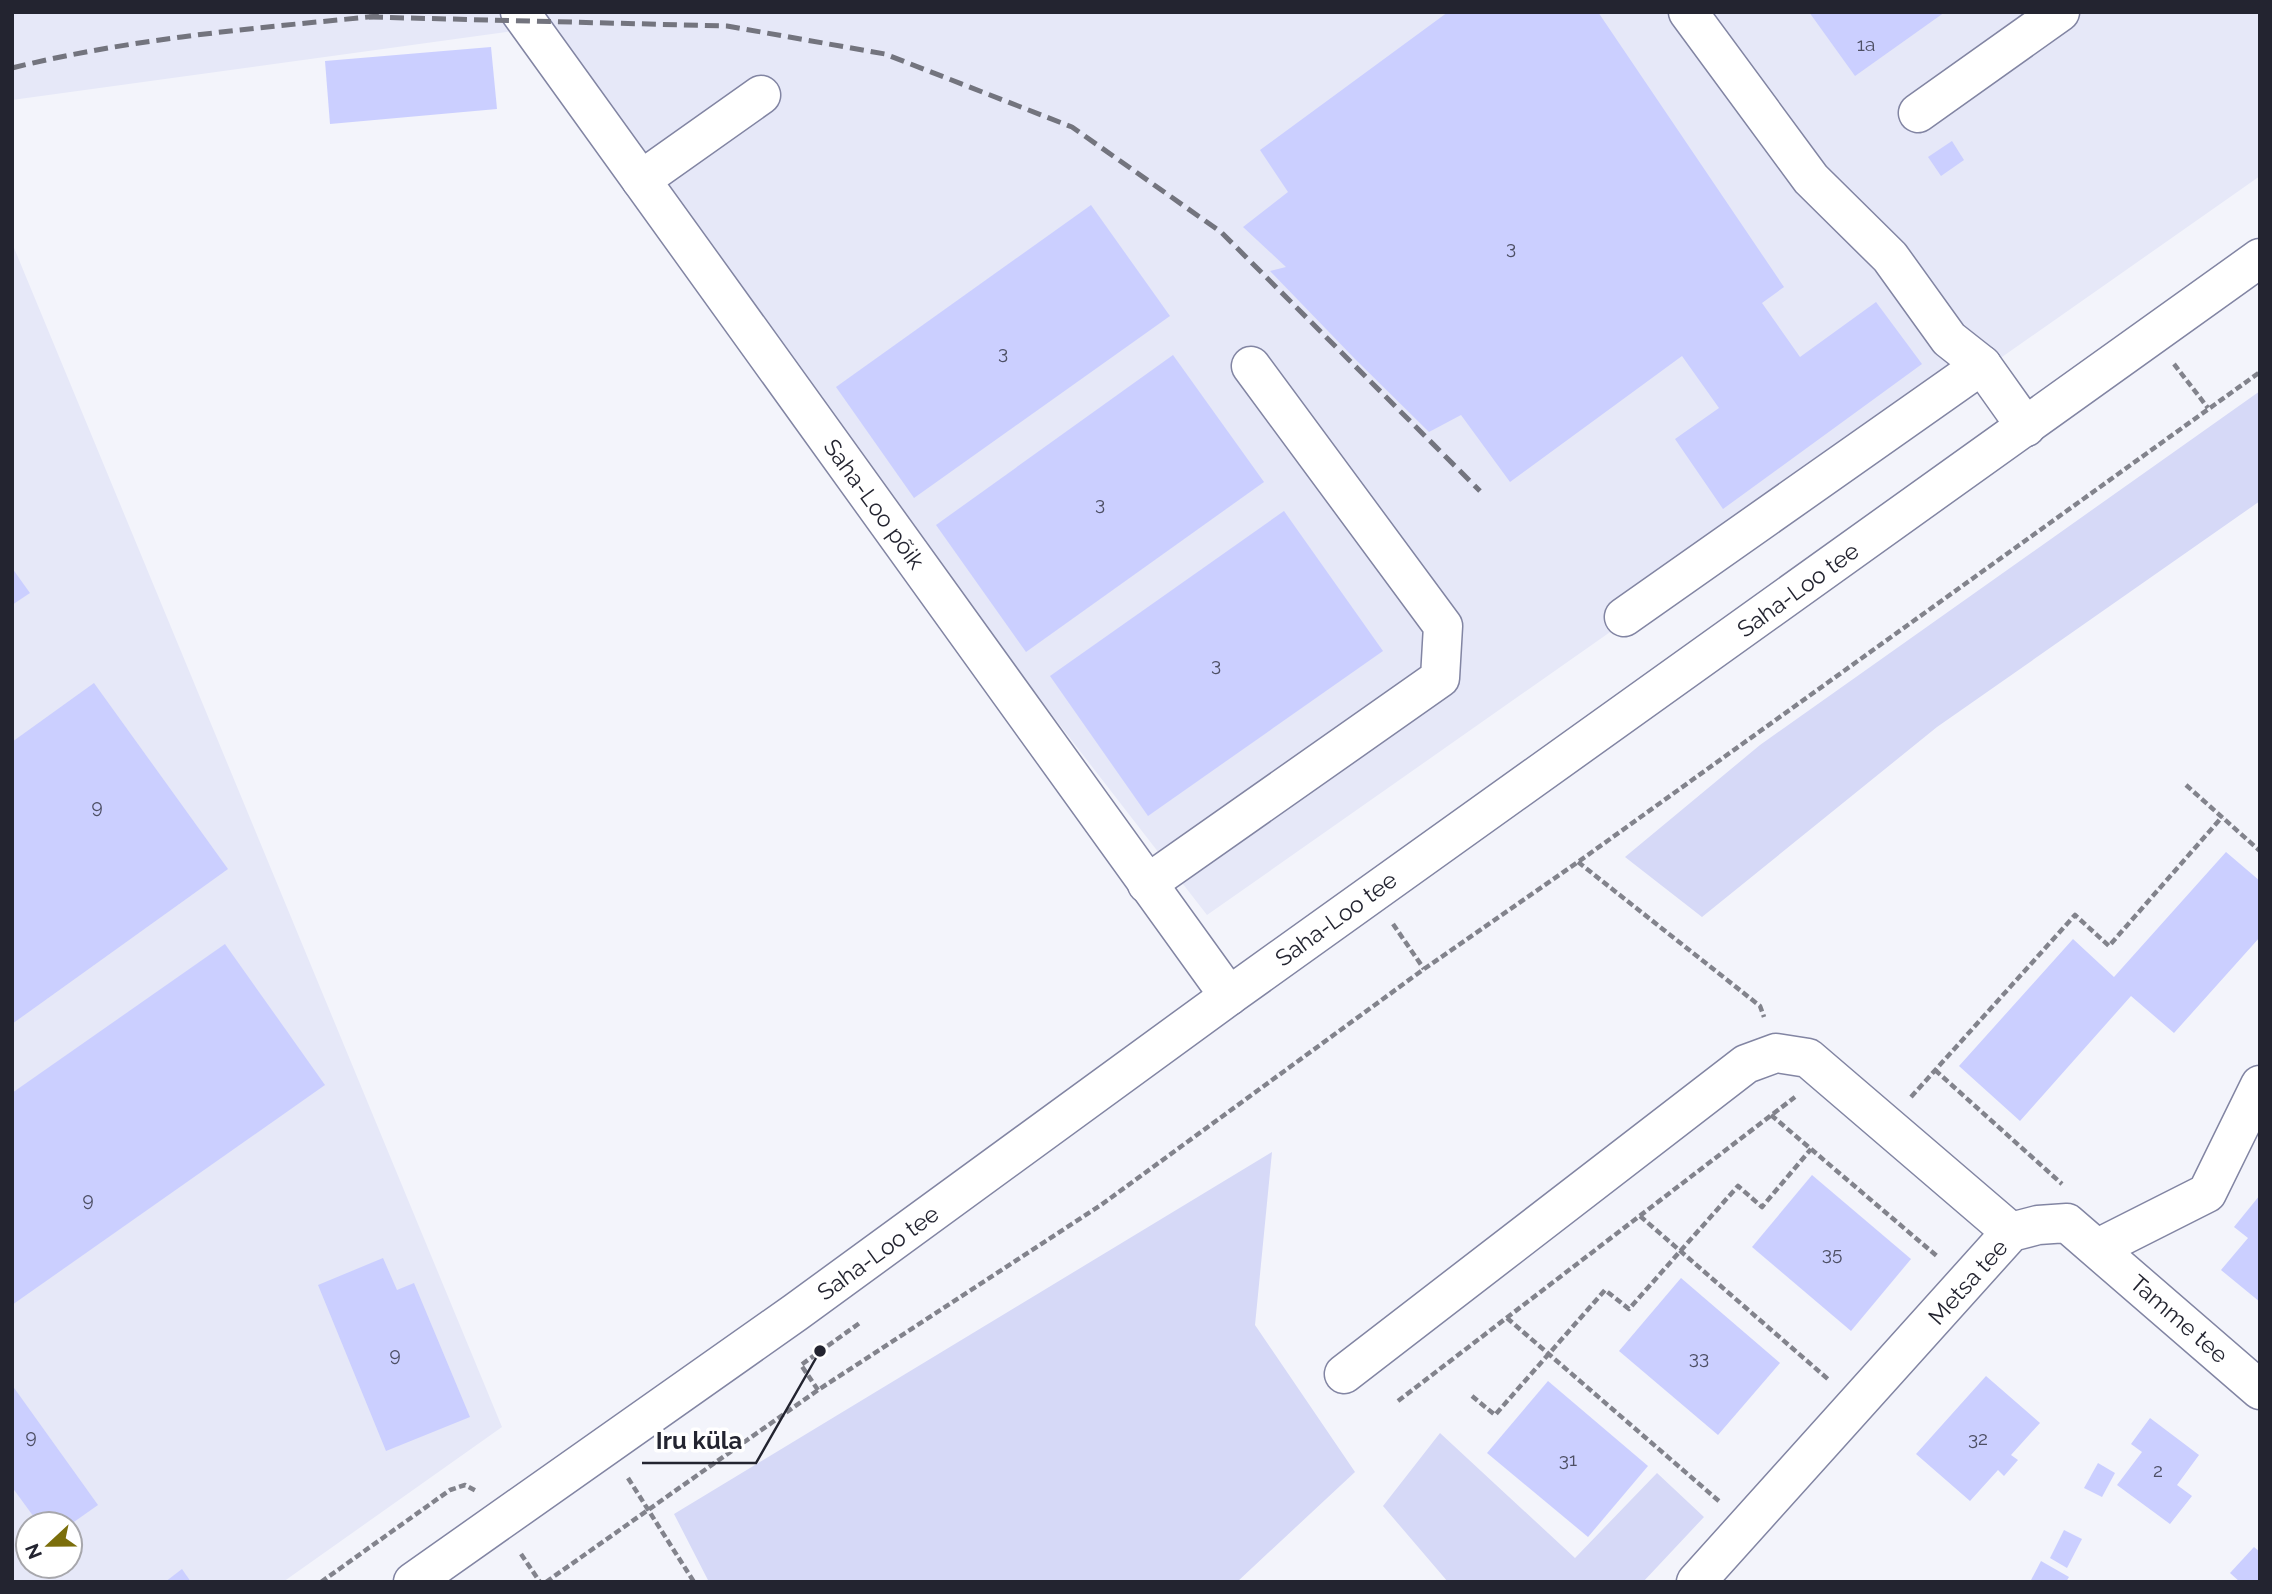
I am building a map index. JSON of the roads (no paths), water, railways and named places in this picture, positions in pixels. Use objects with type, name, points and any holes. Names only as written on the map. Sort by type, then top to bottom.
[{"type":"main road","name":"Saha-Loo põik","points":[[520,12],[1229,996]]},
{"type":"main road","points":[[1688,12],[1811,179],[1890,257],[1949,339],[1982,365],[2026,427]]},
{"type":"main road","points":[[1918,113],[2060,12]]},
{"type":"main road","points":[[641,180],[761,94]]},
{"type":"main road","name":"Saha-Loo tee","points":[[413,1582],[807,1304],[1229,996],[2260,258]]},
{"type":"main road","points":[[1625,617],[1982,365]]},
{"type":"main road","points":[[1147,884],[1440,678],[1443,626],[1251,366]]},
{"type":"main road","points":[[1345,1374],[1746,1064],[1776,1053],[1808,1058],[2011,1232]]},
{"type":"main road","points":[[2098,1248],[2207,1193],[2260,1084]]},
{"type":"main road","name":"Metsa tee","points":[[1696,1582],[2011,1232],[2038,1225],[2067,1223],[2098,1248]]},
{"type":"main road","name":"Tamme tee","points":[[2098,1248],[2260,1390]]},
{"type":"railway","points":[[12,68],[149,42],[379,16]]},
{"type":"railway","points":[[369,17],[727,26],[885,54],[1072,127],[1221,232],[1480,491]]},
{"type":"place","name":"Iru küla","points":[[820,1351]]}]
